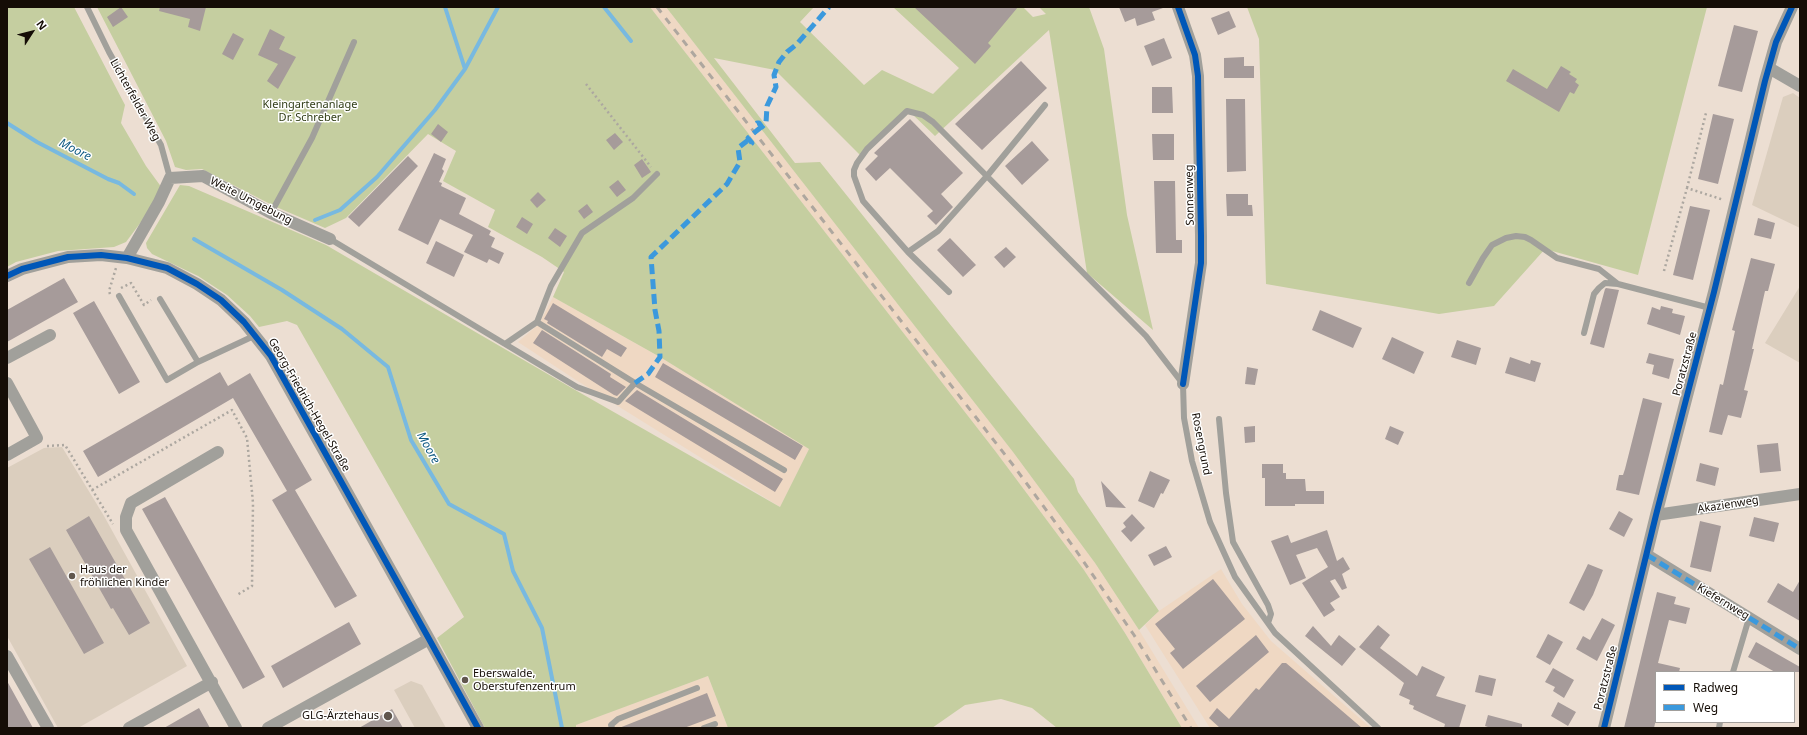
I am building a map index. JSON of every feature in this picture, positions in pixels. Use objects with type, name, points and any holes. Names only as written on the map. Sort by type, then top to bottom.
[{"type":"street","name":"Sonnenweg","points":[[1178,7],[1195,55],[1198,76],[1201,263],[1183,384]]},
{"type":"street","name":"Poratzstraße","points":[[1604,728],[1769,68],[1776,42],[1792,7]]},
{"type":"street","points":[[1769,68],[1800,86]]},
{"type":"street","name":"Weite Umgebung","points":[[170,178],[203,176],[271,213],[330,239]]},
{"type":"street","points":[[122,257],[159,202],[170,178]]},
{"type":"street","name":"Georg-Friedrich-Hegel-Straße","points":[[7,276],[22,269],[68,257],[101,255],[122,257],[167,268],[197,284],[221,300],[256,335],[271,356],[430,638],[478,728]]},
{"type":"street","points":[[7,358],[50,335]]},
{"type":"street","points":[[7,383],[37,438],[7,455]]},
{"type":"street","points":[[218,452],[130,503],[126,517],[126,530],[212,682],[236,728]]},
{"type":"street","name":"Akazienweg","points":[[1656,516],[1800,494]]},
{"type":"street","name":"Kiefernweg","points":[[1647,555],[1800,649]]},
{"type":"street","points":[[268,728],[430,638]]},
{"type":"street","points":[[7,656],[48,728]]},
{"type":"street","points":[[129,728],[212,682]]},
{"type":"lane","name":"Lichterfelder Weg","points":[[87,7],[109,52],[161,145],[170,178]]},
{"type":"lane","points":[[271,213],[312,138],[354,42]]},
{"type":"lane","points":[[908,252],[938,231],[987,176],[1045,105]]},
{"type":"lane","points":[[949,292],[908,252],[863,201],[854,176],[854,170],[857,163],[866,149],[907,110],[922,115],[933,122],[1146,336],[1183,384]]},
{"type":"lane","points":[[505,344],[537,322],[551,286],[582,233],[633,198],[657,174]]},
{"type":"lane","points":[[1469,283],[1492,245],[1506,238],[1516,236],[1525,237],[1531,240],[1556,258],[1599,269],[1618,284]]},
{"type":"lane","points":[[330,239],[577,387],[618,402],[635,383]]},
{"type":"lane","points":[[1584,333],[1594,294],[1605,283],[1618,284],[1710,308]]},
{"type":"lane","points":[[119,296],[167,380],[198,362],[256,335]]},
{"type":"lane","points":[[157,299],[198,362]]},
{"type":"lane","points":[[537,322],[635,383],[784,470]]},
{"type":"lane","name":"Rosengrund","points":[[1183,384],[1184,418],[1192,461],[1210,522],[1235,578],[1276,633],[1378,728]]},
{"type":"lane","points":[[1219,419],[1226,493],[1233,542],[1268,605],[1271,614],[1268,623]]},
{"type":"lane","points":[[1733,671],[1749,618]]},
{"type":"lane","points":[[612,728],[611,725],[618,719],[696,688]]},
{"type":"lane","points":[[704,728],[715,724]]},
{"type":"path","points":[[586,84],[657,174]]},
{"type":"path","points":[[1664,271],[1706,113]]},
{"type":"path","points":[[1687,188],[1736,203]]},
{"type":"path","points":[[110,294],[109,291],[116,269],[122,257]]},
{"type":"path","points":[[110,294],[131,283],[144,305],[157,299]]},
{"type":"path","points":[[110,294],[119,296]]},
{"type":"path","points":[[92,490],[232,410],[247,438],[253,503],[252,586],[237,595]]},
{"type":"path","points":[[37,438],[44,446],[65,445],[113,524],[126,525]]},
{"type":"shaded area","points":[[650,7],[666,7],[1013,452],[1095,563],[1139,630],[1199,728],[1182,728],[1125,633],[1084,570],[996,452]]},
{"type":"shaded area","points":[[1793,93],[1800,98],[1800,228],[1752,205],[1783,97]]},
{"type":"shaded area","points":[[1800,286],[1800,363],[1765,343]]},
{"type":"shaded area","points":[[553,297],[660,357],[809,449],[780,507],[576,380],[518,342],[539,324]]},
{"type":"shaded area","name":"Haus der fröhlichen Kinder","points":[[62,447],[104,516],[187,666],[78,728],[58,728],[7,636],[7,468],[44,448]]},
{"type":"shaded area","points":[[1221,569],[1242,604],[1271,641],[1371,728],[1210,728],[1145,625],[1159,611]]},
{"type":"shaded area","points":[[708,676],[728,728],[576,728],[575,725]]},
{"type":"shaded area","points":[[411,681],[422,685],[446,728],[415,728],[394,690]]},
{"type":"green space","points":[[7,7],[74,7],[125,105],[121,123],[146,166],[162,188],[144,218],[126,242],[114,247],[58,251],[16,262],[7,267]]},
{"type":"green space","name":"Kleingartenanlage Dr. Schreber","points":[[97,7],[650,7],[996,452],[1084,570],[1125,633],[1182,728],[1057,728],[1032,708],[1001,699],[965,705],[932,728],[728,728],[708,676],[576,725],[576,728],[485,728],[437,638],[464,617],[297,325],[287,321],[259,327],[250,316],[227,295],[198,276],[152,254],[147,248],[146,243],[180,185],[189,186],[326,245],[780,507],[809,449],[660,357],[553,297],[564,272],[542,257],[488,227],[495,210],[443,181],[456,151],[428,134],[346,218],[325,228],[274,206],[202,169],[186,170],[175,167],[166,141]]},
{"type":"green space","points":[[666,7],[814,7],[800,22],[864,85],[882,70],[933,94],[959,68],[893,7],[1023,7],[1033,17],[1046,14],[1039,7],[1089,7],[1104,49],[1127,215],[1153,330],[1087,273],[1049,30],[935,136],[910,112],[862,157],[775,70],[714,58],[795,163],[820,162],[1074,479],[1078,492],[1159,611],[1139,630],[1095,563],[1013,452]]},
{"type":"green space","points":[[1247,7],[1707,7],[1638,275],[1545,249],[1494,306],[1439,314],[1266,284],[1259,39]]},
{"type":"building","points":[[121,7],[128,17],[113,27],[107,17]]},
{"type":"building","points":[[160,7],[206,7],[200,31],[188,27],[190,19],[159,11]]},
{"type":"building","points":[[914,7],[1018,7],[988,43],[991,46],[975,64]]},
{"type":"building","points":[[1119,7],[1163,8],[1152,12],[1155,20],[1137,26],[1135,18],[1125,22]]},
{"type":"building","points":[[1229,11],[1236,27],[1218,35],[1211,18]]},
{"type":"building","points":[[1734,25],[1758,31],[1742,92],[1718,86]]},
{"type":"building","points":[[270,29],[285,37],[279,49],[296,57],[278,89],[267,81],[278,64],[258,55]]},
{"type":"building","points":[[233,33],[244,39],[233,60],[222,54]]},
{"type":"building","points":[[1164,38],[1172,58],[1152,66],[1144,46]]},
{"type":"building","points":[[1244,57],[1244,66],[1254,66],[1254,78],[1224,78],[1224,58]]},
{"type":"building","points":[[1021,61],[1047,88],[982,150],[955,124]]},
{"type":"building","points":[[1561,66],[1571,72],[1569,74],[1577,79],[1575,82],[1579,85],[1574,94],[1570,92],[1559,112],[1506,81],[1513,69],[1547,89]]},
{"type":"building","points":[[1152,87],[1172,87],[1173,113],[1152,113]]},
{"type":"building","points":[[1226,99],[1245,99],[1246,171],[1227,172]]},
{"type":"building","points":[[1713,114],[1734,119],[1718,184],[1698,179]]},
{"type":"building","points":[[910,119],[963,173],[941,194],[953,207],[936,225],[927,216],[933,211],[890,168],[876,181],[865,169],[878,156],[874,153]]},
{"type":"building","points":[[438,124],[448,132],[441,142],[431,134]]},
{"type":"building","points":[[615,133],[623,142],[614,150],[606,140]]},
{"type":"building","points":[[1152,134],[1174,134],[1174,160],[1153,160]]},
{"type":"building","points":[[1032,141],[1049,160],[1022,185],[1005,166]]},
{"type":"building","points":[[434,153],[446,159],[442,169],[444,171],[439,182],[442,183],[441,186],[466,198],[459,214],[491,231],[489,235],[495,238],[491,247],[504,253],[499,264],[489,259],[487,263],[464,252],[473,235],[440,219],[428,245],[398,230]]},
{"type":"building","points":[[408,156],[418,166],[359,227],[348,217]]},
{"type":"building","points":[[642,159],[651,172],[642,178],[634,165]]},
{"type":"building","points":[[618,180],[626,190],[617,197],[609,187]]},
{"type":"building","points":[[1154,181],[1175,181],[1176,240],[1182,240],[1182,253],[1156,253]]},
{"type":"building","points":[[538,192],[546,200],[537,208],[530,200]]},
{"type":"building","points":[[1226,194],[1248,194],[1248,205],[1252,205],[1253,216],[1227,216]]},
{"type":"building","points":[[587,204],[593,212],[584,219],[578,211]]},
{"type":"building","points":[[1690,206],[1710,210],[1693,280],[1673,275]]},
{"type":"building","points":[[522,217],[533,224],[527,234],[516,227]]},
{"type":"building","points":[[1758,218],[1775,223],[1771,239],[1754,235]]},
{"type":"building","points":[[555,228],[567,236],[560,247],[548,238]]},
{"type":"building","points":[[950,238],[976,265],[963,277],[937,250]]},
{"type":"building","points":[[436,241],[464,255],[454,277],[426,263]]},
{"type":"building","points":[[1006,247],[1016,257],[1004,268],[994,257]]},
{"type":"building","points":[[1751,258],[1775,264],[1768,291],[1765,291],[1752,349],[1754,349],[1744,390],[1748,391],[1741,418],[1728,415],[1722,435],[1709,432],[1720,384],[1723,385],[1735,331],[1732,330]]},
{"type":"building","points":[[64,278],[78,302],[7,342],[7,310]]},
{"type":"building","points":[[1606,288],[1619,290],[1604,348],[1590,344]]},
{"type":"building","points":[[94,301],[140,382],[119,394],[73,313]]},
{"type":"building","points":[[553,303],[627,348],[621,357],[607,349],[602,357],[547,323],[548,321],[544,319]]},
{"type":"building","points":[[1661,306],[1673,309],[1672,313],[1685,316],[1680,335],[1647,324],[1652,307],[1660,310]]},
{"type":"building","points":[[1320,310],[1362,328],[1353,348],[1312,330]]},
{"type":"building","points":[[542,330],[611,374],[610,377],[626,387],[617,396],[614,395],[533,343]]},
{"type":"building","points":[[1392,337],[1424,352],[1414,374],[1382,359]]},
{"type":"building","points":[[1457,340],[1481,348],[1476,365],[1451,357]]},
{"type":"building","points":[[1649,353],[1674,359],[1669,379],[1652,374],[1654,365],[1646,363]]},
{"type":"building","points":[[1510,357],[1530,364],[1531,360],[1541,363],[1535,382],[1505,373]]},
{"type":"building","points":[[663,363],[803,446],[795,460],[655,377]]},
{"type":"building","points":[[1247,367],[1258,369],[1255,385],[1245,384]]},
{"type":"building","points":[[220,372],[228,386],[250,373],[312,480],[295,490],[357,596],[335,608],[272,500],[287,491],[233,398],[98,477],[83,451]]},
{"type":"building","points":[[637,390],[783,479],[775,492],[625,401]]},
{"type":"building","points":[[1643,398],[1662,403],[1639,495],[1616,490],[1619,475],[1623,475],[1625,469]]},
{"type":"building","points":[[1255,426],[1255,442],[1245,443],[1244,427]]},
{"type":"building","points":[[1390,426],[1404,432],[1398,445],[1385,439]]},
{"type":"building","points":[[1778,443],[1781,471],[1760,473],[1757,445]]},
{"type":"building","points":[[1700,463],[1719,468],[1715,486],[1696,481]]},
{"type":"building","points":[[1262,464],[1283,464],[1283,473],[1286,473],[1286,479],[1305,479],[1306,491],[1324,491],[1324,504],[1265,506],[1265,478],[1262,478]]},
{"type":"building","points":[[1150,471],[1170,480],[1163,494],[1161,493],[1154,508],[1138,501]]},
{"type":"building","points":[[1101,481],[1126,508],[1106,507]]},
{"type":"building","points":[[165,497],[265,677],[243,689],[142,509]]},
{"type":"building","points":[[1619,511],[1633,519],[1624,537],[1609,529]]},
{"type":"building","points":[[1132,514],[1145,528],[1131,542],[1121,531],[1126,527],[1123,523]]},
{"type":"building","points":[[89,516],[150,623],[129,635],[113,608],[111,609],[66,530]]},
{"type":"building","points":[[1754,517],[1779,523],[1774,542],[1749,536]]},
{"type":"building","points":[[1700,521],[1721,526],[1711,572],[1690,567]]},
{"type":"building","points":[[1327,530],[1337,561],[1343,557],[1350,569],[1342,574],[1347,588],[1342,590],[1335,579],[1330,581],[1340,597],[1330,603],[1335,610],[1324,617],[1302,583],[1328,567],[1317,548],[1296,555],[1306,578],[1290,585],[1271,541],[1288,535],[1291,543]]},
{"type":"building","points":[[1166,546],[1172,557],[1154,566],[1148,555]]},
{"type":"building","points":[[50,547],[104,643],[84,654],[29,559]]},
{"type":"building","points":[[1588,564],[1603,570],[1593,595],[1584,611],[1569,603]]},
{"type":"building","points":[[1213,579],[1245,619],[1183,669],[1170,653],[1175,649],[1155,624]]},
{"type":"building","points":[[1800,580],[1800,621],[1767,602],[1778,583],[1793,592]]},
{"type":"building","points":[[1657,592],[1676,597],[1674,604],[1690,608],[1686,624],[1669,620],[1658,663],[1680,668],[1679,671],[1655,671],[1654,728],[1624,728]]},
{"type":"building","points":[[1602,618],[1615,625],[1597,661],[1576,649],[1583,636],[1590,640]]},
{"type":"building","points":[[349,622],[361,644],[283,688],[271,666]]},
{"type":"building","points":[[1378,625],[1390,635],[1380,648],[1417,676],[1422,666],[1445,677],[1436,696],[1466,705],[1459,728],[1444,728],[1445,724],[1413,709],[1414,706],[1409,704],[1410,700],[1399,695],[1404,683],[1359,647]]},
{"type":"building","points":[[1313,626],[1331,646],[1339,635],[1356,649],[1342,666],[1305,636]]},
{"type":"building","points":[[1548,634],[1563,642],[1550,665],[1536,657]]},
{"type":"building","points":[[1256,635],[1269,652],[1210,702],[1196,686]]},
{"type":"building","points":[[1756,642],[1800,667],[1800,672],[1773,671],[1748,657]]},
{"type":"building","points":[[1282,663],[1286,663],[1362,728],[1220,728],[1209,718],[1217,708],[1229,719],[1256,688],[1259,690]]},
{"type":"building","points":[[1553,668],[1574,680],[1564,698],[1553,691],[1555,687],[1545,682]]},
{"type":"building","points":[[1479,675],[1496,679],[1492,696],[1475,692]]},
{"type":"building","points":[[7,681],[33,728],[7,728]]},
{"type":"building","points":[[707,693],[716,716],[684,728],[619,728]]},
{"type":"building","points":[[1558,702],[1576,712],[1568,726],[1551,716]]},
{"type":"building","points":[[199,708],[210,728],[164,728]]},
{"type":"building","name":"GLG-Ärztehaus","points":[[392,709],[403,728],[359,728]]},
{"type":"building","points":[[1488,715],[1522,724],[1522,728],[1491,728],[1485,726]]},
{"type":"waterway","points":[[315,220],[340,210],[377,177],[435,110],[465,69],[445,7]]},
{"type":"waterway","points":[[465,69],[498,7]]},
{"type":"waterway","points":[[604,7],[631,41]]},
{"type":"waterway","name":"Moore","points":[[7,123],[37,142],[108,179],[119,183],[134,194]]},
{"type":"waterway","name":"Moore","points":[[194,239],[282,290],[342,329],[388,367],[411,440],[449,504],[504,534],[513,571],[542,628],[562,728]]},
{"type":"railway","points":[[657,7],[1013,465],[1075,549],[1134,635],[1191,728]]},
{"type":"marked path","points":[[635,383],[648,374],[660,357],[659,331],[655,310],[651,257],[727,184],[740,162],[738,148],[747,141],[750,145],[752,143],[748,138],[760,128],[756,124],[757,123],[759,123],[762,127],[766,123],[767,106],[776,87],[774,75],[779,62],[787,52],[797,44],[829,7]]},
{"type":"marked path","points":[[1647,555],[1800,649]]},
{"type":"cycle path","points":[[1178,7],[1195,55],[1198,76],[1201,236],[1201,263],[1183,384]]},
{"type":"cycle path","points":[[1604,728],[1656,515],[1714,292],[1765,81],[1776,42],[1792,7]]},
{"type":"cycle path","points":[[7,276],[22,269],[68,257],[101,255],[127,258],[167,268],[197,284],[221,300],[244,322],[271,356],[478,728]]},
{"type":"place","name":"Haus der fröhlichen Kinder","points":[[72,576]]},
{"type":"place","name":"Eberswalde, Oberstufenzentrum","points":[[465,680]]},
{"type":"place","name":"GLG-Ärztehaus","points":[[388,716]]}]
